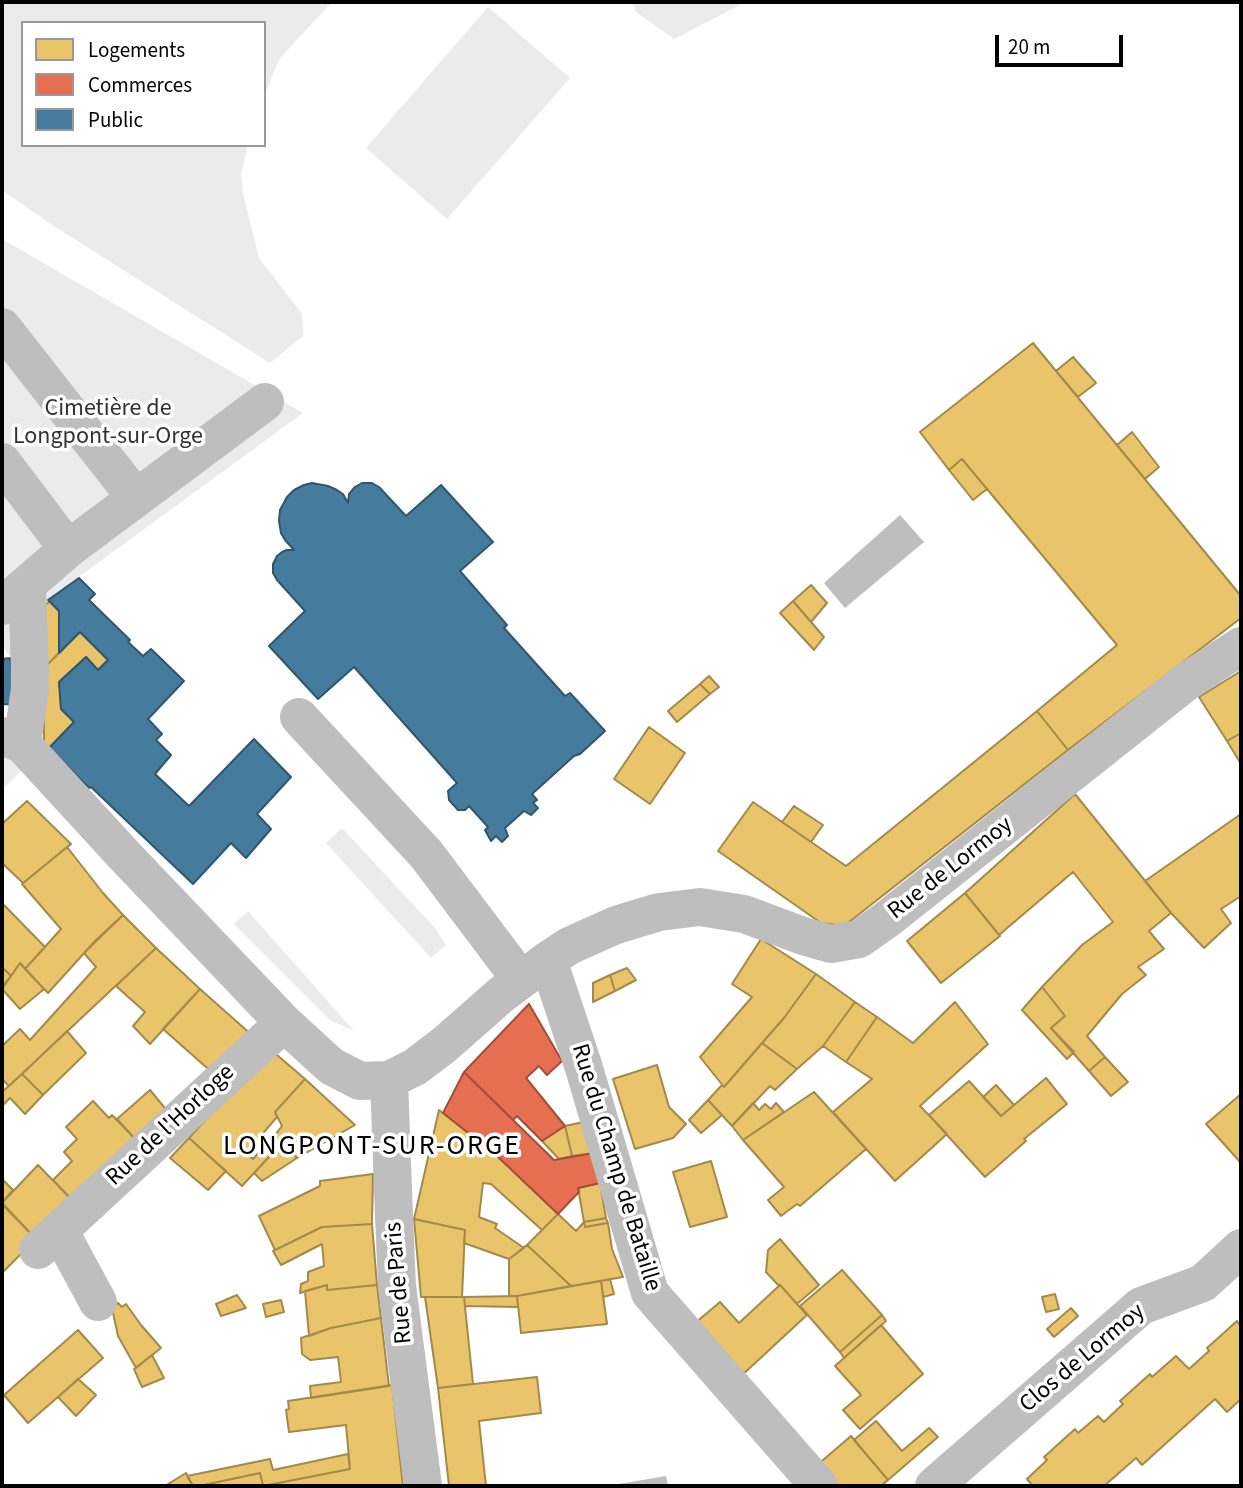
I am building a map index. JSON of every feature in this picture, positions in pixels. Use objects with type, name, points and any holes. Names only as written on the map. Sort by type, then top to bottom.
[{"type":"street","points":[[2,327],[136,498]]},
{"type":"street","points":[[265,402],[68,549],[14,596],[30,670],[30,689],[12,740],[275,1013],[331,1066],[360,1081],[389,1080]]},
{"type":"street","points":[[2,462],[68,549]]},
{"type":"street","name":"Rue de Lormoy","points":[[389,1080],[415,1067],[534,970],[569,946],[616,925],[659,912],[700,907],[744,914],[831,944],[859,939],[893,915],[1186,682],[1241,646]]},
{"type":"street","name":"Rue du Champ de Bataille","points":[[299,717],[534,970],[584,1068],[650,1293],[819,1486]]},
{"type":"street","name":"Rue de l'Horloge","points":[[98,1302],[48,1240],[275,1013]]},
{"type":"street","name":"Rue de Paris","points":[[389,1080],[397,1286],[423,1486]]},
{"type":"street","name":"Clos de Lormoy","points":[[934,1486],[1141,1306],[1203,1283],[1241,1248]]},
{"type":"green space","points":[[2,2],[332,2],[279,59],[266,92],[266,21],[21,21],[21,147],[248,147],[241,174],[259,258],[302,314],[303,336],[270,363],[49,223],[2,190]]},
{"type":"green space","points":[[633,2],[746,2],[674,39],[636,12]]},
{"type":"green space","points":[[488,7],[570,78],[447,219],[366,148]]},
{"type":"green space","name":"Cimetière de Longpont-sur-Orge","points":[[2,239],[303,413],[39,606],[20,671],[2,646]]},
{"type":"green space","points":[[2,752],[22,770],[2,790]]},
{"type":"green space","points":[[342,828],[435,928],[446,945],[431,958],[326,843]]},
{"type":"green space","points":[[248,911],[354,1031],[330,1020],[234,924]]},
{"type":"shaded area","points":[[900,515],[924,542],[845,608],[824,583]]},
{"type":"shaded area","points":[[666,1476],[668,1486],[613,1486],[613,1485]]},
{"type":"building: Logements","points":[[1033,343],[1241,596],[1241,618],[1068,750],[1037,711],[1117,645],[962,459],[949,470],[920,432]]},
{"type":"building: Logements","points":[[1073,357],[1096,383],[1078,397],[1056,371]]},
{"type":"building: Logements","points":[[1132,432],[1159,467],[1145,479],[1117,445]]},
{"type":"building: Logements","points":[[962,459],[987,489],[973,500],[949,470]]},
{"type":"building: Logements","points":[[811,585],[827,603],[811,622],[793,601]]},
{"type":"building: Logements","points":[[50,601],[59,611],[59,653],[44,668],[44,606]]},
{"type":"building: Logements","points":[[793,601],[824,637],[814,650],[780,613]]},
{"type":"building: Logements","points":[[80,632],[108,660],[98,670],[86,657],[59,682],[61,709],[74,722],[49,748],[44,743],[44,668]]},
{"type":"building: Logements","points":[[1241,671],[1241,733],[1227,741],[1199,697]]},
{"type":"building: Logements","points":[[709,676],[719,687],[710,694],[700,684]]},
{"type":"building: Logements","points":[[700,684],[710,694],[677,722],[668,711]]},
{"type":"building: Logements","points":[[1037,711],[1068,750],[844,926],[821,923],[718,851],[753,802],[846,866]]},
{"type":"building: Logements","points":[[649,727],[685,753],[650,804],[614,779]]},
{"type":"building: Logements","points":[[1241,733],[1241,764],[1227,741]]},
{"type":"building: Logements","points":[[1075,794],[1171,913],[1149,931],[1164,949],[1138,967],[1146,975],[1122,994],[1087,1036],[1105,1057],[1089,1071],[1051,1028],[1065,1016],[1042,987],[1082,945],[1113,922],[1073,872],[999,935],[965,893]]},
{"type":"building: Logements","points":[[27,801],[71,844],[23,883],[2,863],[2,824]]},
{"type":"building: Logements","points":[[794,806],[823,825],[811,842],[782,822]]},
{"type":"building: Logements","points":[[1241,814],[1241,896],[1221,909],[1231,923],[1204,948],[1145,881]]},
{"type":"building: Logements","points":[[67,847],[123,915],[96,940],[48,993],[25,969],[61,929],[22,884]]},
{"type":"building: Logements","points":[[965,893],[1000,936],[941,983],[907,941]]},
{"type":"building: Logements","points":[[2,903],[45,947],[25,969],[20,963],[11,976],[2,967]]},
{"type":"building: Logements","points":[[123,915],[156,948],[9,1086],[2,1079],[2,1046],[20,1029],[30,1040],[96,967],[84,953]]},
{"type":"building: Logements","points":[[761,939],[816,974],[784,1018],[724,1087],[700,1057],[752,997],[732,984]]},
{"type":"building: Logements","points":[[156,948],[200,989],[150,1044],[133,1026],[145,1012],[116,986]]},
{"type":"building: Logements","points":[[20,963],[44,989],[20,1009],[2,989]]},
{"type":"building: Logements","points":[[2,967],[11,976],[2,987]]},
{"type":"building: Logements","points":[[627,968],[636,980],[615,991],[610,975]]},
{"type":"building: Logements","points":[[816,974],[855,1002],[823,1046],[797,1069],[762,1043]]},
{"type":"building: Logements","points":[[610,975],[615,991],[593,1002],[593,983]]},
{"type":"building: Logements","points":[[1042,987],[1065,1016],[1051,1028],[1074,1052],[1067,1059],[1022,1010]]},
{"type":"building: Logements","points":[[200,989],[254,1037],[215,1075],[163,1029]]},
{"type":"building: Logements","points":[[855,1002],[877,1017],[846,1062],[823,1046]]},
{"type":"building: Logements","points":[[955,1002],[988,1044],[920,1106],[947,1134],[895,1181],[833,1112],[872,1079],[846,1062],[877,1017],[913,1043]]},
{"type":"building: Logements","points":[[67,1031],[86,1053],[43,1095],[22,1074]]},
{"type":"building: Logements","points":[[762,1043],[797,1069],[775,1090],[770,1086],[732,1126],[708,1100],[722,1085],[724,1087]]},
{"type":"building: Logements","points":[[270,1049],[305,1079],[275,1112],[277,1117],[246,1153],[253,1159],[275,1135],[282,1143],[242,1186],[189,1138]]},
{"type":"building: Logements","points":[[1105,1057],[1128,1082],[1111,1096],[1089,1071]]},
{"type":"building: Logements","points":[[657,1065],[669,1107],[686,1124],[673,1138],[635,1149],[613,1079]]},
{"type":"building: Logements","points":[[22,1074],[43,1095],[25,1114],[10,1098],[2,1106],[2,1092]]},
{"type":"building: Logements","points":[[1046,1078],[1067,1104],[1024,1139],[1026,1141],[985,1177],[929,1115],[969,1081],[1001,1116]]},
{"type":"building: Logements","points":[[305,1079],[355,1125],[297,1158],[275,1135],[282,1126],[275,1112]]},
{"type":"building: Logements","points":[[996,1085],[1014,1105],[1001,1116],[983,1097]]},
{"type":"building: Logements","points":[[150,1090],[169,1113],[137,1141],[117,1119]]},
{"type":"building: Logements","points":[[814,1092],[866,1149],[800,1206],[797,1204],[781,1216],[768,1200],[784,1187],[743,1140]]},
{"type":"building: Logements","points":[[1241,1094],[1241,1163],[1206,1124]]},
{"type":"building: Logements","points":[[708,1100],[722,1115],[701,1133],[689,1120]]},
{"type":"building: Logements","points":[[93,1101],[109,1118],[112,1115],[137,1141],[71,1199],[53,1180],[72,1161],[64,1152],[77,1139],[66,1127]]},
{"type":"building: Logements","points":[[753,1103],[759,1110],[765,1104],[771,1109],[776,1103],[784,1112],[743,1140],[732,1126]]},
{"type":"building: Logements","points":[[439,1110],[495,1154],[558,1214],[542,1230],[491,1184],[483,1183],[479,1217],[497,1224],[495,1228],[524,1248],[509,1259],[464,1243],[465,1230],[414,1219]]},
{"type":"building: Logements","points":[[588,1121],[594,1153],[572,1156],[565,1126]]},
{"type":"building: Logements","points":[[565,1126],[572,1156],[559,1159],[542,1141]]},
{"type":"building: Logements","points":[[189,1138],[226,1171],[208,1190],[170,1158]]},
{"type":"building: Logements","points":[[282,1143],[297,1158],[262,1181],[254,1173]]},
{"type":"building: Logements","points":[[711,1161],[727,1217],[690,1227],[673,1172]]},
{"type":"building: Logements","points":[[38,1165],[71,1199],[36,1239],[2,1203]]},
{"type":"building: Logements","points":[[373,1174],[372,1224],[322,1227],[275,1250],[259,1216],[320,1186],[320,1181]]},
{"type":"building: Logements","points":[[2,1179],[13,1190],[2,1203]]},
{"type":"building: Logements","points":[[600,1183],[606,1218],[584,1222],[578,1188]]},
{"type":"building: Logements","points":[[2,1204],[36,1239],[2,1273]]},
{"type":"building: Logements","points":[[558,1214],[576,1231],[584,1222],[585,1227],[608,1223],[612,1249],[623,1277],[571,1286],[527,1245]]},
{"type":"building: Logements","points":[[606,1218],[608,1223],[585,1227],[584,1222]]},
{"type":"building: Logements","points":[[414,1219],[465,1230],[462,1297],[421,1297]]},
{"type":"building: Logements","points":[[372,1224],[377,1285],[327,1290],[327,1285],[300,1293],[301,1284],[308,1281],[308,1272],[324,1266],[322,1244],[281,1265],[273,1251],[322,1227]]},
{"type":"building: Logements","points":[[780,1239],[819,1285],[797,1304],[766,1272],[768,1250]]},
{"type":"building: Logements","points":[[527,1245],[571,1286],[509,1296],[509,1259]]},
{"type":"building: Logements","points":[[842,1270],[882,1315],[840,1352],[800,1306]]},
{"type":"building: Logements","points":[[610,1279],[614,1294],[603,1297],[601,1281]]},
{"type":"building: Logements","points":[[601,1281],[607,1324],[521,1333],[517,1296]]},
{"type":"building: Logements","points":[[327,1285],[327,1290],[377,1285],[381,1318],[331,1328],[309,1336],[305,1291]]},
{"type":"building: Logements","points":[[780,1285],[807,1315],[740,1377],[694,1324],[720,1302],[739,1323]]},
{"type":"building: Logements","points":[[1055,1294],[1059,1309],[1046,1312],[1042,1297]]},
{"type":"building: Logements","points":[[237,1295],[246,1308],[221,1316],[216,1304]]},
{"type":"building: Logements","points":[[517,1296],[518,1307],[465,1306],[464,1297]]},
{"type":"building: Logements","points":[[425,1297],[464,1297],[473,1384],[438,1388]]},
{"type":"building: Logements","points":[[281,1300],[284,1312],[266,1317],[263,1304]]},
{"type":"building: Logements","points":[[118,1303],[122,1307],[126,1304],[161,1348],[136,1368],[118,1336],[112,1308]]},
{"type":"building: Logements","points":[[1071,1308],[1078,1316],[1054,1337],[1047,1329]]},
{"type":"building: Logements","points":[[882,1315],[886,1321],[844,1358],[840,1352]]},
{"type":"building: Logements","points":[[381,1318],[389,1386],[311,1398],[310,1386],[341,1382],[338,1357],[310,1360],[302,1354],[301,1338],[331,1328]]},
{"type":"building: Logements","points":[[1237,1321],[1239,1324],[1241,1322],[1241,1399],[1227,1412],[1215,1399],[1142,1465],[1136,1458],[1104,1486],[1033,1486],[1027,1479],[1047,1460],[1044,1457],[1075,1429],[1078,1433],[1098,1416],[1104,1422],[1123,1404],[1120,1401],[1150,1374],[1152,1377],[1176,1356],[1189,1369],[1209,1351],[1207,1348]]},
{"type":"building: Logements","points":[[881,1325],[923,1374],[860,1429],[843,1410],[861,1395],[835,1366]]},
{"type":"building: Logements","points":[[78,1330],[103,1358],[28,1423],[4,1395]]},
{"type":"building: Logements","points":[[152,1355],[164,1378],[142,1387],[134,1369]]},
{"type":"building: Logements","points":[[537,1377],[541,1413],[479,1421],[486,1486],[449,1486],[438,1388]]},
{"type":"building: Logements","points":[[78,1379],[96,1395],[76,1416],[58,1397]]},
{"type":"building: Logements","points":[[392,1385],[403,1486],[263,1486],[350,1469],[346,1425],[289,1432],[286,1410],[289,1409],[288,1401]]},
{"type":"building: Logements","points":[[876,1421],[902,1451],[929,1428],[938,1437],[888,1480],[854,1440]]},
{"type":"building: Logements","points":[[851,1436],[888,1480],[881,1486],[834,1486],[816,1466]]},
{"type":"building: Logements","points":[[348,1454],[350,1469],[263,1486],[260,1473],[199,1486],[193,1486],[187,1476],[270,1459],[273,1470]]},
{"type":"building: Logements","points":[[186,1473],[193,1486],[169,1486],[168,1484]]},
{"type":"building: Logements","points":[[260,1473],[263,1486],[199,1486]]},
{"type":"building: Commerces","points":[[529,1004],[562,1061],[547,1075],[539,1066],[526,1078],[565,1126],[542,1141],[517,1116],[513,1120],[464,1072]]},
{"type":"building: Commerces","points":[[464,1072],[554,1160],[594,1153],[600,1183],[578,1188],[579,1192],[558,1214],[495,1154],[443,1113]]},
{"type":"building: Public","points":[[312,483],[337,490],[348,503],[349,494],[355,487],[362,483],[372,483],[406,516],[441,485],[493,542],[460,571],[507,625],[504,628],[565,696],[570,693],[605,731],[532,794],[537,800],[533,803],[538,808],[531,815],[524,811],[505,828],[508,836],[502,842],[496,836],[491,841],[485,830],[488,827],[469,806],[465,810],[458,810],[449,800],[448,791],[457,783],[354,667],[318,699],[269,646],[305,611],[277,580],[273,573],[273,564],[282,552],[294,550],[281,533],[280,510],[294,490]]},
{"type":"building: Public","points":[[79,578],[95,594],[89,600],[130,640],[128,642],[143,656],[151,649],[184,681],[148,719],[162,734],[156,740],[171,755],[155,774],[189,806],[254,739],[291,777],[257,814],[271,829],[246,858],[231,843],[193,884],[49,748],[74,722],[61,709],[59,682],[86,657],[98,670],[108,660],[80,632],[59,653],[59,611],[48,600]]},
{"type":"building: Public","points":[[10,658],[19,705],[2,704],[2,659]]},
{"type":"district","name":"LONGPONT-SUR-ORGE","points":[[372,1148]]}]
